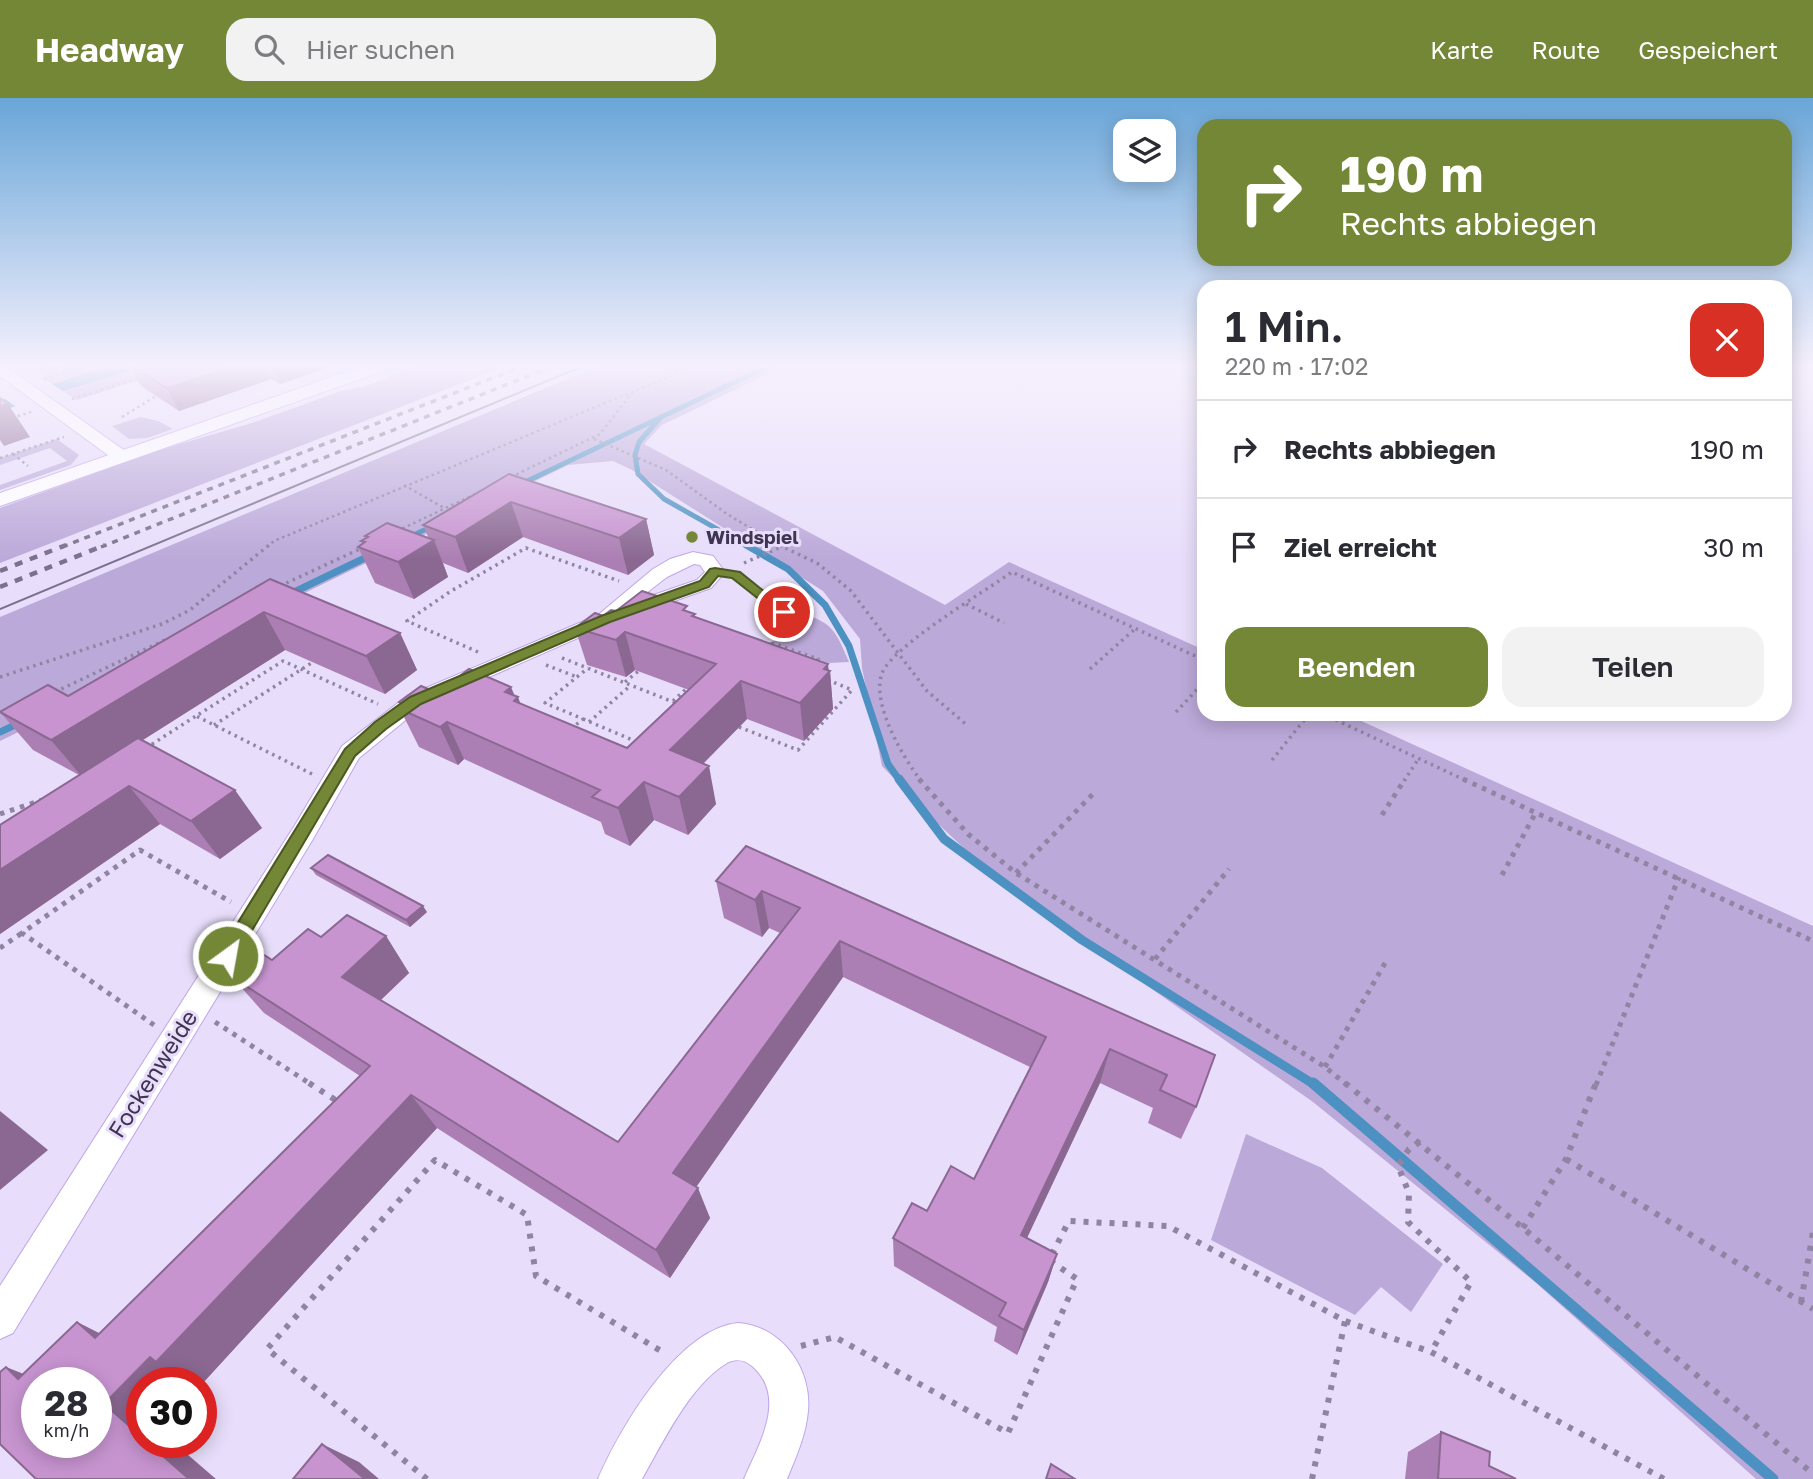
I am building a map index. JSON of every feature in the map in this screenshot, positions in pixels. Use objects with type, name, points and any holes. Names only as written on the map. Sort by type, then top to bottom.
[{"type":"street","points":[[85,430],[122,457]]},
{"type":"street","points":[[0,500],[197,430]]},
{"type":"street","name":"Fockenweide","points":[[0,1320],[253,915],[350,752],[415,701],[505,663],[543,657],[606,619],[672,564],[688,558],[704,560],[714,567],[715,572],[704,584],[606,619]]},
{"type":"street","points":[[619,1479],[691,1369],[710,1352],[728,1343],[747,1340],[769,1354],[786,1375],[789,1403],[786,1430],[776,1459],[765,1479]]},
{"type":"lane","points":[[715,572],[736,575],[784,612]]},
{"type":"path","points":[[0,458],[83,430]]},
{"type":"path","points":[[0,677],[171,620],[190,610],[274,541],[535,430]]},
{"type":"path","points":[[507,479],[600,435],[603,430]]},
{"type":"path","points":[[593,438],[666,470],[727,514],[782,547],[817,563],[851,591],[927,691],[968,726]]},
{"type":"path","points":[[13,454],[29,466]]},
{"type":"path","points":[[404,485],[444,509]]},
{"type":"path","points":[[395,532],[494,485]]},
{"type":"path","points":[[271,590],[370,544]]},
{"type":"path","points":[[751,560],[782,547]]},
{"type":"path","points":[[505,663],[407,621],[450,591],[526,548],[640,589]]},
{"type":"path","points":[[1197,657],[1012,572],[898,653],[882,674],[881,706],[906,761],[933,797],[968,834],[1016,873],[1325,1067],[1420,1142],[1813,1474]]},
{"type":"path","points":[[966,604],[1004,623]]},
{"type":"path","points":[[784,612],[788,616],[774,631],[782,634],[772,643],[818,659],[812,666]]},
{"type":"path","points":[[1090,669],[1136,628]]},
{"type":"path","points":[[49,694],[173,636]]},
{"type":"path","points":[[543,657],[589,668],[692,709]]},
{"type":"path","points":[[543,657],[578,677]]},
{"type":"path","points":[[140,752],[283,661],[398,713]]},
{"type":"path","points":[[214,725],[313,662]]},
{"type":"path","points":[[589,668],[545,704],[639,743]]},
{"type":"path","points":[[625,682],[640,668]]},
{"type":"path","points":[[739,727],[798,750],[852,690],[818,676]]},
{"type":"path","points":[[589,722],[631,685]]},
{"type":"path","points":[[673,701],[687,688]]},
{"type":"path","points":[[1176,712],[1197,690]]},
{"type":"path","points":[[672,712],[680,704]]},
{"type":"path","points":[[196,716],[331,784]]},
{"type":"path","points":[[566,734],[583,719]]},
{"type":"path","points":[[1272,760],[1303,721]]},
{"type":"path","points":[[1338,721],[1813,941]]},
{"type":"path","points":[[767,738],[774,732]]},
{"type":"path","points":[[631,750],[647,735]]},
{"type":"path","points":[[621,746],[629,739]]},
{"type":"path","points":[[1382,815],[1419,758]]},
{"type":"path","points":[[1016,873],[1093,794]]},
{"type":"path","points":[[0,814],[51,797]]},
{"type":"path","points":[[1502,875],[1536,812]]},
{"type":"path","points":[[0,948],[140,850],[253,915]]},
{"type":"path","points":[[1155,959],[1229,869]]},
{"type":"path","points":[[1523,1228],[1566,1159],[1679,877]]},
{"type":"path","points":[[22,933],[175,1040]]},
{"type":"path","points":[[1325,1067],[1388,958]]},
{"type":"path","points":[[194,1008],[352,1111]]},
{"type":"path","points":[[1420,1142],[1409,1149],[1398,1166],[1409,1193],[1408,1222],[1471,1282],[1431,1352]]},
{"type":"path","points":[[1566,1159],[1813,1309]]},
{"type":"path","points":[[427,1479],[267,1349],[435,1160],[527,1215],[536,1276],[691,1369]]},
{"type":"path","points":[[769,1354],[835,1337],[1008,1433],[1077,1279],[1049,1260],[1069,1222],[1168,1226],[1345,1321],[1431,1352],[1664,1479]]},
{"type":"path","points":[[1801,1302],[1813,1233]]},
{"type":"path","points":[[1312,1479],[1345,1321]]},
{"type":"shaded area","points":[[118,430],[169,430],[147,438],[129,439]]},
{"type":"shaded area","points":[[226,430],[340,430],[0,563],[0,508],[159,450]]},
{"type":"shaded area","points":[[444,430],[657,430],[644,444],[945,605],[1009,562],[1197,647],[1197,721],[1361,721],[1813,926],[1813,1479],[1756,1479],[1535,1282],[1313,1102],[1002,884],[882,766],[862,668],[860,639],[823,591],[632,470],[613,461],[568,465],[0,741],[0,617]]},
{"type":"shaded area","points":[[57,439],[79,455],[71,465],[0,490],[0,485],[67,461],[50,448],[0,465],[0,458]]},
{"type":"shaded area","points":[[797,611],[831,628],[849,662],[829,663],[772,643],[782,634],[774,631]]},
{"type":"shaded area","points":[[1246,1134],[1322,1168],[1443,1264],[1411,1312],[1381,1287],[1355,1315],[1211,1240]]},
{"type":"building","points":[[509,474],[646,519],[619,538],[511,502],[455,537],[423,525]]},
{"type":"building","points":[[387,523],[434,540],[398,562],[358,547],[365,542],[361,541],[368,537],[365,536]]},
{"type":"building","points":[[270,579],[400,633],[366,656],[264,612],[51,740],[0,712],[48,685],[68,696]]},
{"type":"building","points":[[642,591],[687,606],[683,610],[695,614],[692,616],[828,664],[824,669],[830,671],[800,703],[741,681],[670,750],[709,766],[679,797],[644,782],[618,808],[592,797],[600,790],[447,722],[440,727],[400,709],[405,705],[399,702],[421,686],[438,693],[469,669],[511,687],[505,692],[518,697],[514,701],[627,748],[716,664],[625,632],[616,640],[575,628],[595,613],[603,616],[611,610],[616,611]]},
{"type":"building","points":[[138,738],[235,790],[191,821],[129,786],[0,870],[0,825]]},
{"type":"building","points":[[746,846],[1215,1055],[1196,1107],[1160,1090],[1167,1075],[1110,1049],[1021,1235],[1057,1254],[1024,1330],[999,1316],[1006,1303],[893,1238],[912,1203],[927,1211],[951,1166],[974,1179],[1046,1037],[840,941],[673,1173],[698,1188],[656,1250],[411,1095],[156,1362],[150,1357],[140,1367],[126,1367],[126,1382],[112,1396],[112,1367],[30,1367],[77,1322],[95,1338],[370,1066],[232,977],[261,953],[272,960],[308,929],[321,937],[347,915],[386,936],[342,977],[618,1142],[800,908],[762,891],[755,900],[716,881]]},
{"type":"building","points":[[328,855],[423,906],[406,920],[311,868]]},
{"type":"building","points":[[6,1367],[18,1379],[21,1376],[21,1458],[112,1458],[112,1411],[126,1423],[126,1458],[165,1458],[189,1479],[36,1479],[0,1444],[0,1372]]},
{"type":"building","points":[[1441,1432],[1490,1452],[1489,1466],[1516,1479],[1438,1479]]},
{"type":"building","points":[[322,1444],[365,1479],[293,1479]]},
{"type":"building","points":[[1051,1464],[1075,1479],[1046,1479]]},
{"type":"waterway","points":[[521,484],[633,430]]},
{"type":"waterway","points":[[649,430],[639,442],[635,455],[638,474],[664,499],[749,547]]},
{"type":"waterway","points":[[407,538],[433,526]]},
{"type":"waterway","points":[[746,545],[788,569],[825,605],[849,646],[888,764],[900,781]]},
{"type":"waterway","points":[[290,594],[373,554]]},
{"type":"waterway","points":[[0,732],[19,723]]},
{"type":"waterway","points":[[899,779],[944,839],[1082,940],[1315,1085]]},
{"type":"waterway","points":[[1313,1083],[1773,1479]]},
{"type":"tram line","points":[[0,609],[428,430]]},
{"type":"railway","points":[[62,547],[359,430]]},
{"type":"railway","points":[[101,547],[392,430]]},
{"type":"railway","points":[[0,571],[66,545]]},
{"type":"railway","points":[[0,587],[105,545]]},
{"type":"place","name":"Windspiel","points":[[692,537]]},
{"type":"route","points":[[228,956],[350,752],[415,701],[606,619],[704,584],[715,572],[736,575],[784,612]]}]
